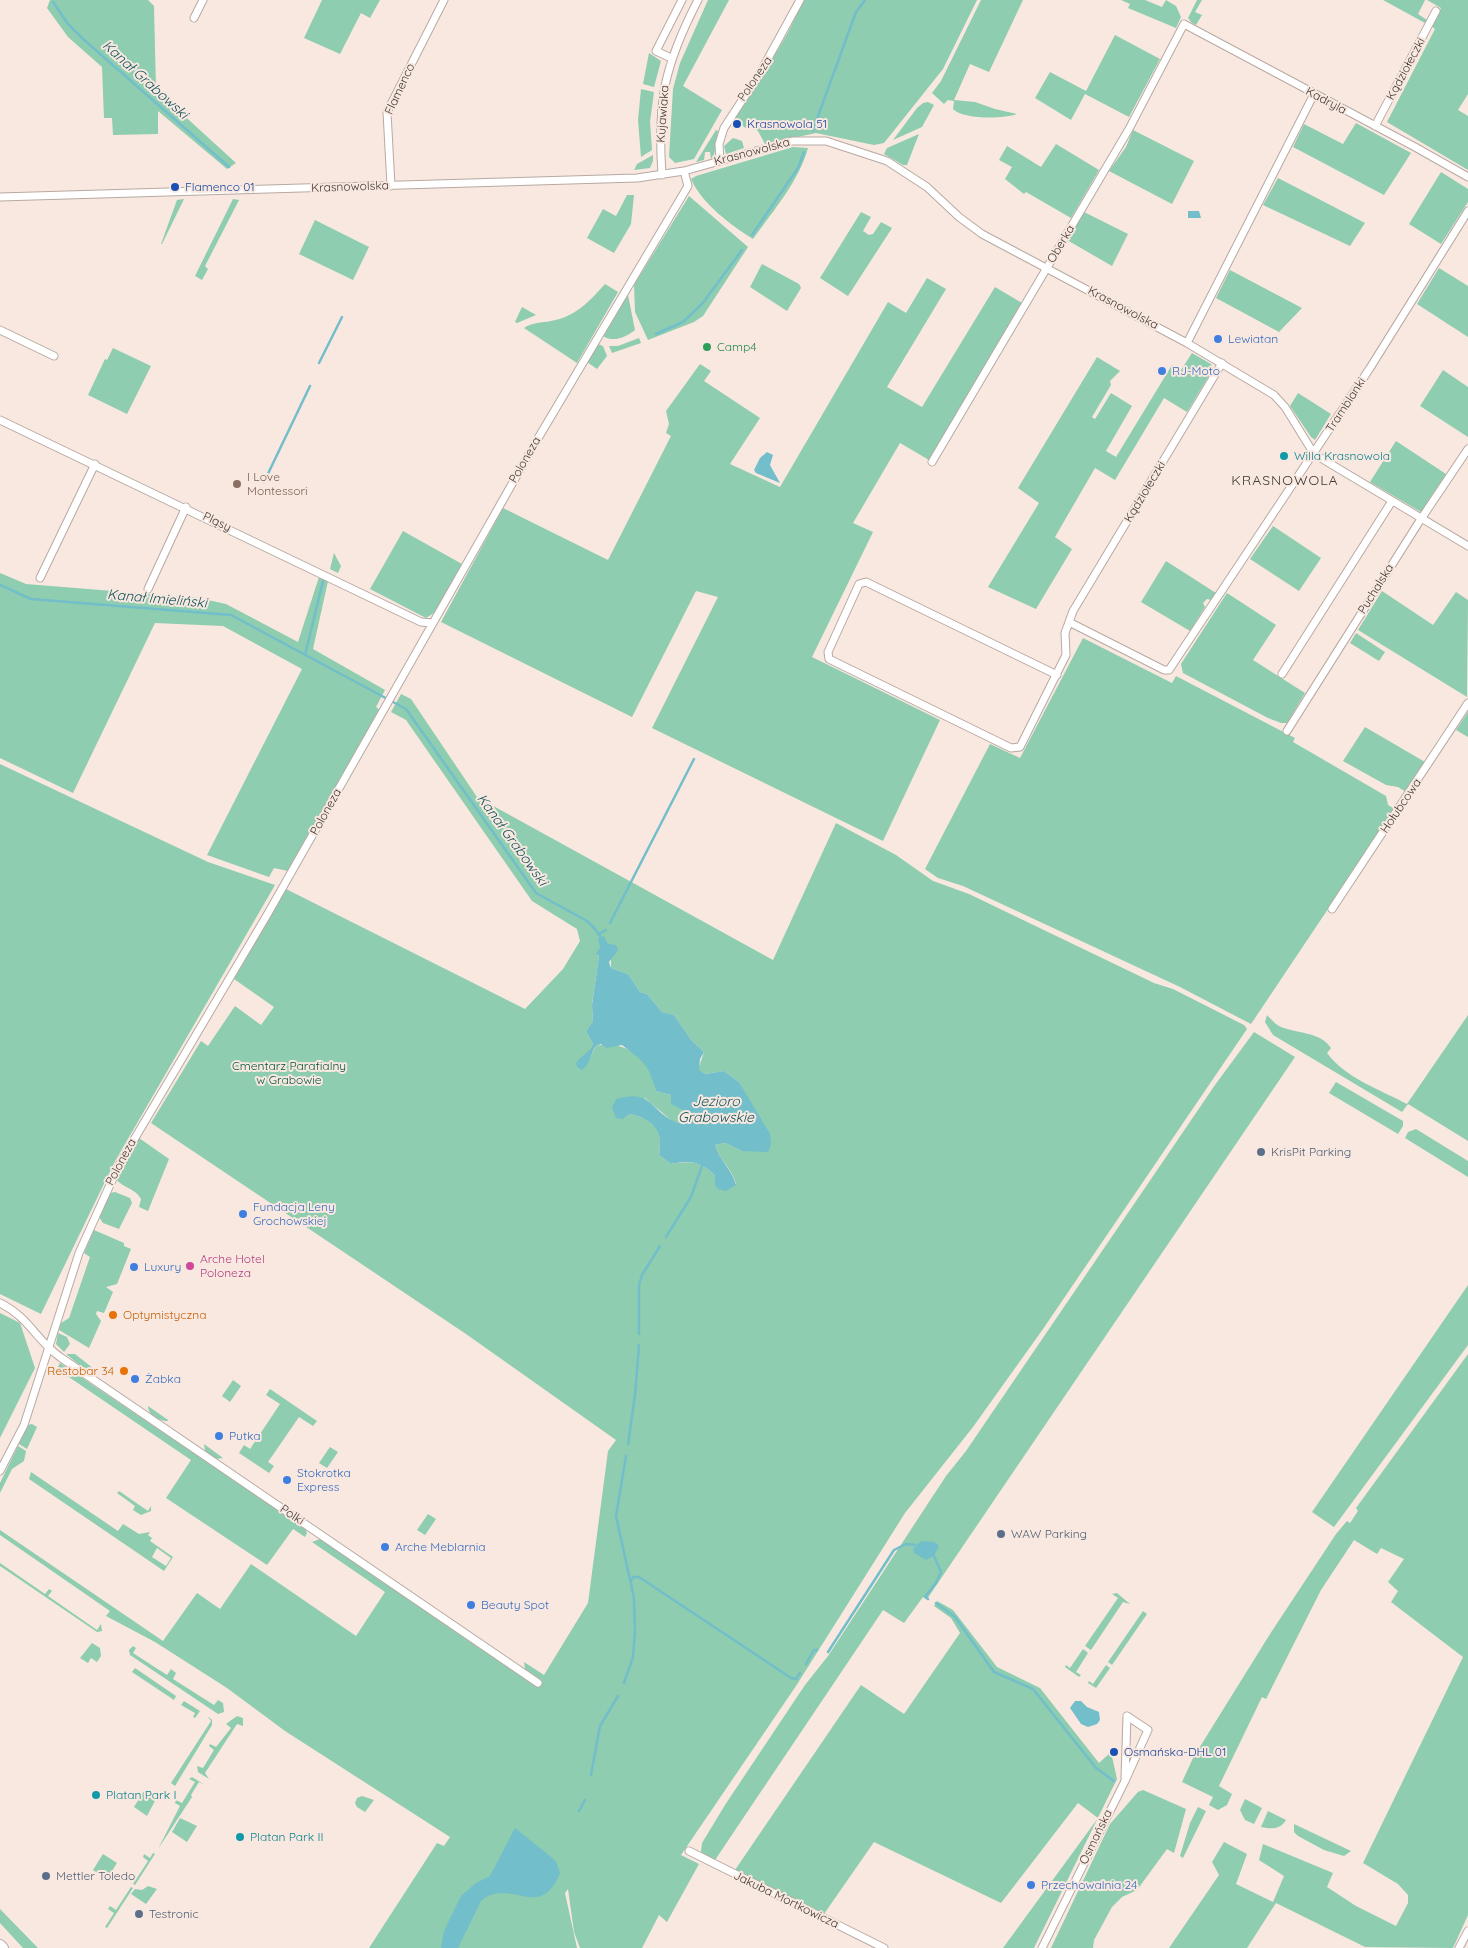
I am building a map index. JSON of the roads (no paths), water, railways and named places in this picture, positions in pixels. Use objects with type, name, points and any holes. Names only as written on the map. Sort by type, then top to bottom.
[{"type":"main road","points":[[0,1945],[3,1948]]},
{"type":"street","points":[[194,18],[203,0]]},
{"type":"street","name":"Flamenco","points":[[391,186],[387,112],[444,0]]},
{"type":"street","points":[[672,58],[656,51],[682,0]]},
{"type":"street","name":"Kujawiaka","points":[[662,175],[660,113],[662,92],[672,58],[698,0]]},
{"type":"street","name":"Poloneza","points":[[720,161],[719,144],[724,128],[769,58],[800,0]]},
{"type":"street","name":"Kądziołeczki","points":[[1375,126],[1436,11]]},
{"type":"street","name":"Kadryla","points":[[1184,24],[1468,177]]},
{"type":"street","name":"Oberka","points":[[932,462],[1129,129],[1184,24]]},
{"type":"street","points":[[1187,343],[1314,94]]},
{"type":"street","name":"Krasnowolska","points":[[0,197],[618,179],[684,171],[803,140],[826,141],[874,156],[915,178],[977,230],[1222,363],[1280,400],[1314,454],[1468,546]]},
{"type":"street","name":"Poloneza","points":[[0,1471],[24,1424],[46,1348],[79,1253],[119,1165],[262,923],[532,447],[688,186],[684,171]]},
{"type":"street","name":"Tramblanki","points":[[1069,622],[1164,670],[1169,670],[1314,454],[1468,211]]},
{"type":"street","points":[[0,330],[54,356]]},
{"type":"street","name":"Kądziołeczki","points":[[1057,674],[866,582],[859,584],[828,652],[829,659],[1015,749],[1020,747],[1057,674],[1066,655],[1065,633],[1073,611],[1222,363]]},
{"type":"street","name":"Pląsy","points":[[1,423],[95,464],[421,622],[433,623]]},
{"type":"street","name":"Puchalska","points":[[1287,731],[1421,518],[1468,449]]},
{"type":"street","points":[[40,578],[95,464]]},
{"type":"street","points":[[1282,674],[1392,501]]},
{"type":"street","points":[[148,589],[186,508]]},
{"type":"street","name":"Hołubcowa","points":[[1332,909],[1468,704]]},
{"type":"street","name":"Polki","points":[[0,1304],[25,1319],[46,1348],[538,1682]]},
{"type":"street","name":"Osmańska","points":[[1042,1948],[1126,1781],[1148,1730],[1127,1716],[1126,1781]]},
{"type":"street","name":"Jakuba Mortkowicza","points":[[689,1851],[884,1948]]},
{"type":"street","points":[[1459,1948],[1468,1930]]},
{"type":"water","points":[[1188,211],[1199,211],[1201,218],[1188,218]]},
{"type":"water","points":[[767,452],[773,455],[770,465],[780,483],[756,473],[754,470],[760,458]]},
{"type":"water","name":"Jezioro Grabowskie","points":[[604,936],[608,944],[616,945],[618,950],[609,962],[611,968],[628,974],[640,992],[647,994],[662,1012],[674,1015],[692,1041],[704,1052],[700,1059],[699,1070],[705,1074],[724,1071],[739,1082],[770,1134],[771,1144],[768,1152],[742,1151],[725,1143],[715,1145],[719,1155],[732,1174],[736,1185],[726,1191],[718,1189],[715,1185],[715,1176],[705,1167],[689,1162],[671,1164],[659,1155],[660,1139],[658,1133],[655,1127],[645,1119],[630,1114],[623,1119],[616,1118],[612,1107],[616,1099],[629,1097],[645,1099],[662,1114],[679,1123],[683,1117],[681,1109],[671,1104],[671,1095],[656,1091],[648,1069],[635,1055],[622,1045],[607,1048],[601,1044],[596,1046],[585,1068],[582,1070],[577,1067],[576,1063],[590,1050],[593,1044],[586,1031],[593,1021],[592,1005],[599,956],[596,954],[600,947],[598,939]]},
{"type":"water","points":[[921,1541],[934,1542],[939,1546],[934,1556],[926,1560],[914,1553],[913,1549]]},
{"type":"water","points":[[1075,1701],[1081,1701],[1087,1707],[1099,1712],[1100,1720],[1097,1724],[1088,1727],[1081,1724],[1070,1708]]},
{"type":"water","points":[[515,1828],[556,1861],[560,1873],[552,1888],[543,1895],[534,1897],[503,1893],[492,1895],[481,1901],[458,1948],[441,1948],[444,1931],[461,1896],[476,1883],[490,1876]]},
{"type":"waterway","points":[[813,130],[856,12],[865,0]]},
{"type":"waterway","name":"Kanał Grabowski","points":[[53,2],[68,24],[82,38],[229,167]]},
{"type":"waterway","points":[[752,235],[798,168],[804,152]]},
{"type":"waterway","points":[[656,334],[683,322],[702,304],[742,250]]},
{"type":"waterway","name":"Kanał Grabowski","points":[[319,363],[342,317]]},
{"type":"waterway","name":"Kanał Grabowski","points":[[264,482],[310,386]]},
{"type":"waterway","name":"Kanał Grabowski","points":[[305,655],[323,581]]},
{"type":"waterway","name":"Kanał Grabowski","points":[[0,585],[31,599],[231,615],[406,709],[536,893],[587,921],[602,939]]},
{"type":"waterway","points":[[610,923],[694,759]]},
{"type":"waterway","points":[[599,934],[606,930]]},
{"type":"waterway","name":"Kanał Grabowski","points":[[666,1237],[691,1197],[703,1163]]},
{"type":"waterway","name":"Kanał Grabowski","points":[[639,1334],[639,1285],[642,1275],[660,1246]]},
{"type":"waterway","name":"Kanał Grabowski","points":[[628,1444],[635,1395],[639,1345]]},
{"type":"waterway","name":"Kanał Grabowski","points":[[624,1683],[633,1657],[635,1631],[634,1598],[616,1516],[626,1456]]},
{"type":"waterway","points":[[828,1652],[894,1550],[906,1544],[915,1545]]},
{"type":"waterway","points":[[928,1599],[925,1597],[936,1583],[941,1572],[934,1556]]},
{"type":"waterway","points":[[631,1581],[633,1577],[639,1577],[791,1678],[796,1679],[800,1673]]},
{"type":"waterway","points":[[936,1603],[955,1617],[994,1672],[1033,1689],[1096,1768],[1114,1781]]},
{"type":"waterway","points":[[806,1664],[814,1650],[817,1650]]},
{"type":"waterway","name":"Kanał Grabowski","points":[[591,1775],[600,1726],[618,1696]]},
{"type":"waterway","name":"Kanał Grabowski","points":[[579,1811],[585,1800]]},
{"type":"place","name":"Krasnowola 51","points":[[737,124]]},
{"type":"place","name":"Flamenco 01","points":[[175,187]]},
{"type":"place","name":"Lewiatan","points":[[1218,339]]},
{"type":"place","name":"Camp4","points":[[707,347]]},
{"type":"place","name":"RJ-Moto","points":[[1162,371]]},
{"type":"place","name":"Willa Krasnowola","points":[[1284,456]]},
{"type":"place","name":"I Love Montessori","points":[[237,484]]},
{"type":"place","name":"KrisPit Parking","points":[[1261,1152]]},
{"type":"place","name":"Fundacja Leny Grochowskiej","points":[[243,1214]]},
{"type":"place","name":"Arche Hotel Poloneza","points":[[190,1266]]},
{"type":"place","name":"Luxury","points":[[134,1267]]},
{"type":"place","name":"Optymistyczna","points":[[113,1315]]},
{"type":"place","name":"Restobar 34","points":[[124,1371]]},
{"type":"place","name":"Żabka","points":[[135,1379]]},
{"type":"place","name":"Putka","points":[[219,1436]]},
{"type":"place","name":"Stokrotka Express","points":[[287,1480]]},
{"type":"place","name":"WAW Parking","points":[[1001,1534]]},
{"type":"place","name":"Arche Meblarnia","points":[[385,1547]]},
{"type":"place","name":"Beauty Spot","points":[[471,1605]]},
{"type":"place","name":"Osmańska-DHL 01","points":[[1114,1752]]},
{"type":"place","name":"Platan Park I","points":[[96,1795]]},
{"type":"place","name":"Platan Park II","points":[[240,1837]]},
{"type":"place","name":"Mettler Toledo","points":[[46,1876]]},
{"type":"place","name":"Przechowalnia 24","points":[[1031,1885]]},
{"type":"place","name":"Testronic","points":[[139,1914]]},
{"type":"district","name":"KRASNOWOLA","points":[[1285,481]]},
{"type":"water label","name":"Kanał Imieliński","points":[[157,599]]},
{"type":"park label","name":"Cmentarz Parafialny w Grabowie","points":[[289,1073]]}]
